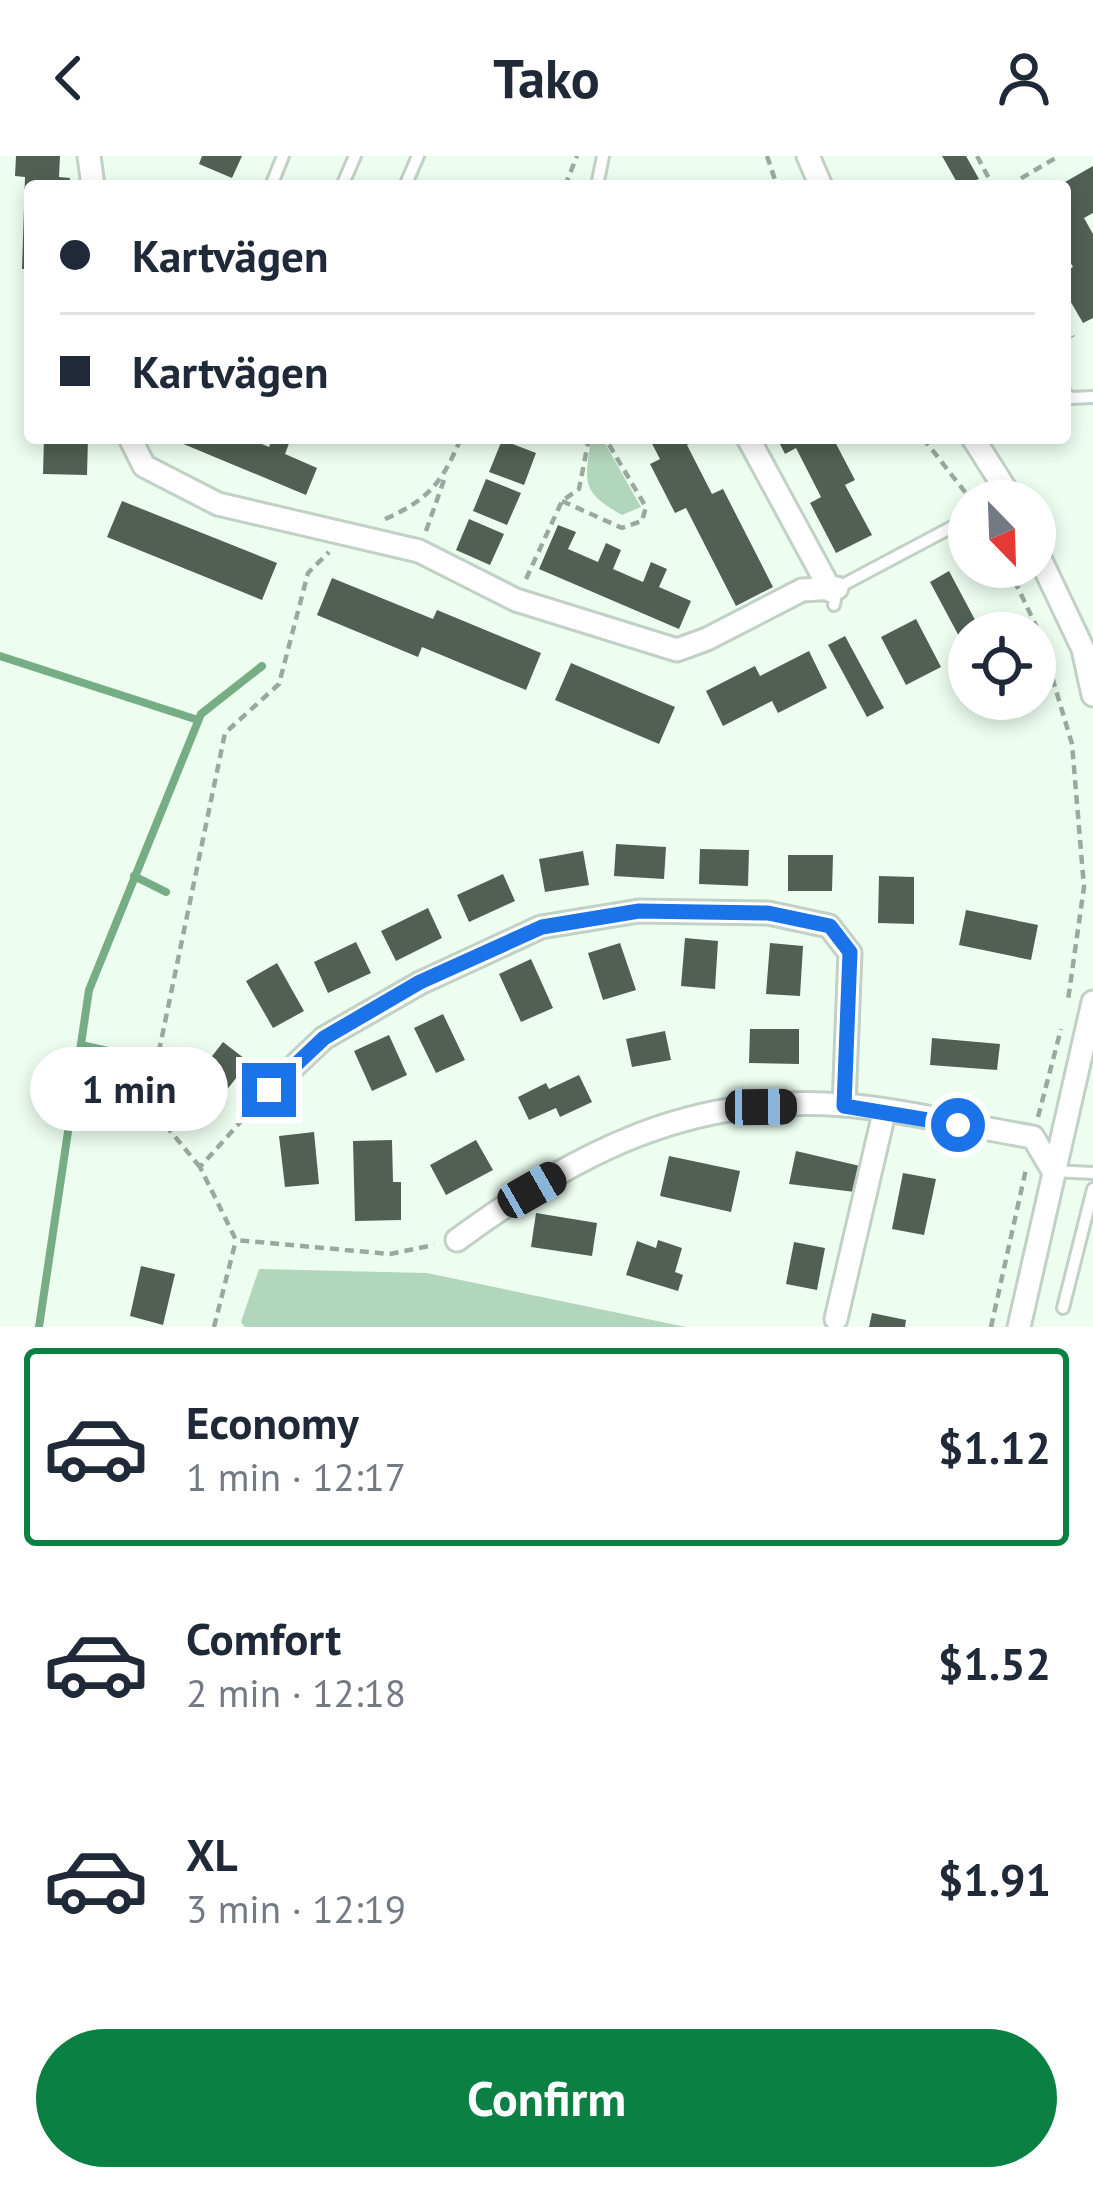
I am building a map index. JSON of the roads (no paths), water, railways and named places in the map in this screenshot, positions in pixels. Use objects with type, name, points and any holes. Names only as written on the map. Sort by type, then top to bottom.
[{"type":"street","points":[[133,444],[144,466],[218,504],[419,551],[516,600],[677,650],[802,590],[834,595]]},
{"type":"street","points":[[751,444],[834,595]]},
{"type":"street","points":[[976,444],[996,480]]},
{"type":"street","points":[[1054,588],[1082,649],[1093,695]]},
{"type":"street","points":[[269,1090],[324,1038],[420,982],[542,927],[639,911],[768,913],[830,926],[850,952],[844,1106]]},
{"type":"street","points":[[1019,1327],[1093,1002]]},
{"type":"street","points":[[457,1240],[495,1212],[607,1147],[720,1108],[844,1106],[1033,1137],[1053,1171]]},
{"type":"street","points":[[836,1319],[884,1113]]},
{"type":"lane","points":[[834,595],[948,530]]},
{"type":"lane","points":[[1053,1171],[1093,1173]]},
{"type":"lane","points":[[1063,1308],[1093,1189]]},
{"type":"waterway","points":[[0,656],[198,720]]},
{"type":"waterway","points":[[39,1327],[89,990],[201,714],[262,666]]},
{"type":"waterway","points":[[134,876],[166,892]]},
{"type":"waterway","points":[[81,1045],[144,1059]]}]
